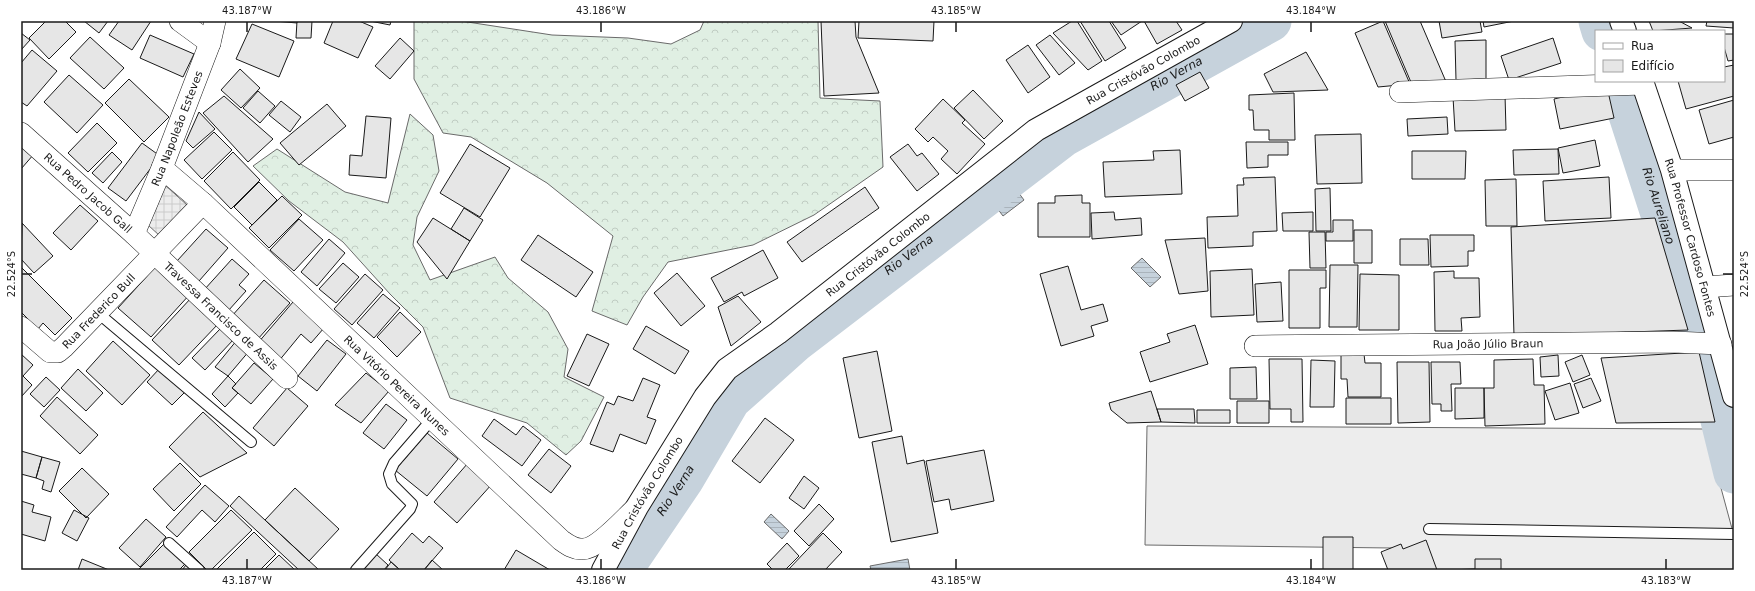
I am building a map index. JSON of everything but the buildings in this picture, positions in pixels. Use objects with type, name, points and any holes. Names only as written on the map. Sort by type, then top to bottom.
[{"type":"main road","name":"Rua Cristóvão Colombo","points":[[603,570],[637,507],[705,397],[728,369],[778,332],[1036,130],[1231,21]]},
{"type":"main road","name":"Rua Professor Cardoso Fontes","points":[[1642,83],[1672,170],[1721,344],[1734,396]]},
{"type":"street","points":[[180,21],[210,43]]},
{"type":"street","name":"Rua Napoleão Esteves","points":[[134,234],[162,168],[210,43],[215,21]]},
{"type":"street","points":[[1400,92],[1642,83]]},
{"type":"street","name":"Rua Pedro Jacob Gall","points":[[21,133],[134,234],[154,254]]},
{"type":"street","name":"Rua Vitório Pereira Nunes","points":[[162,168],[203,203],[561,540],[571,547],[583,550],[595,546],[637,507]]},
{"type":"street","points":[[1672,170],[1734,170]]},
{"type":"street","name":"Rua Frederico Bull","points":[[21,328],[50,352],[58,352],[98,313],[203,203]]},
{"type":"street","name":"Travessa Francisco de Assis","points":[[154,254],[288,378]]},
{"type":"street","points":[[1705,287],[1734,285]]},
{"type":"street","name":"Rua João Júlio Braun","points":[[1255,346],[1673,342],[1721,344]]},
{"type":"lane","points":[[98,313],[251,442]]},
{"type":"lane","points":[[356,570],[410,509],[412,504],[411,502],[392,484],[389,474],[394,463],[433,418]]},
{"type":"lane","points":[[1429,529],[1729,535]]},
{"type":"lane","points":[[169,543],[199,570]]},
{"type":"green space","points":[[414,21],[461,21],[552,35],[628,38],[671,44],[700,30],[704,21],[818,21],[820,98],[880,101],[883,167],[814,215],[753,245],[668,262],[643,297],[627,325],[592,311],[613,236],[547,183],[471,137],[443,133],[414,79]]},
{"type":"green space","points":[[410,114],[433,135],[439,171],[417,217],[413,245],[430,280],[495,257],[508,278],[548,312],[568,349],[564,377],[604,397],[581,441],[566,455],[527,423],[450,398],[423,327],[390,294],[343,242],[289,201],[253,166],[277,149],[345,192],[388,203]]},
{"type":"shaded area","points":[[165,185],[187,205],[160,236],[148,225]]},
{"type":"shaded area","points":[[1015,188],[1024,200],[1003,216],[994,204]]},
{"type":"shaded area","points":[[1142,258],[1161,277],[1150,287],[1131,268]]},
{"type":"shaded area","points":[[1147,426],[1705,429],[1734,536],[1734,570],[1392,570],[1392,548],[1145,545]]},
{"type":"shaded area","points":[[771,514],[789,531],[782,539],[764,522]]},
{"type":"shaded area","points":[[908,559],[910,570],[871,570],[870,566]]},
{"type":"waterway","name":"Rio Verna","points":[[622,570],[683,480],[730,400],[795,342],[1064,136],[1271,21]]},
{"type":"waterway","name":"Rio Aureliano","points":[[1599,21],[1602,30]]},
{"type":"waterway","name":"Rio Aureliano","points":[[1618,82],[1699,331],[1734,473]]}]
